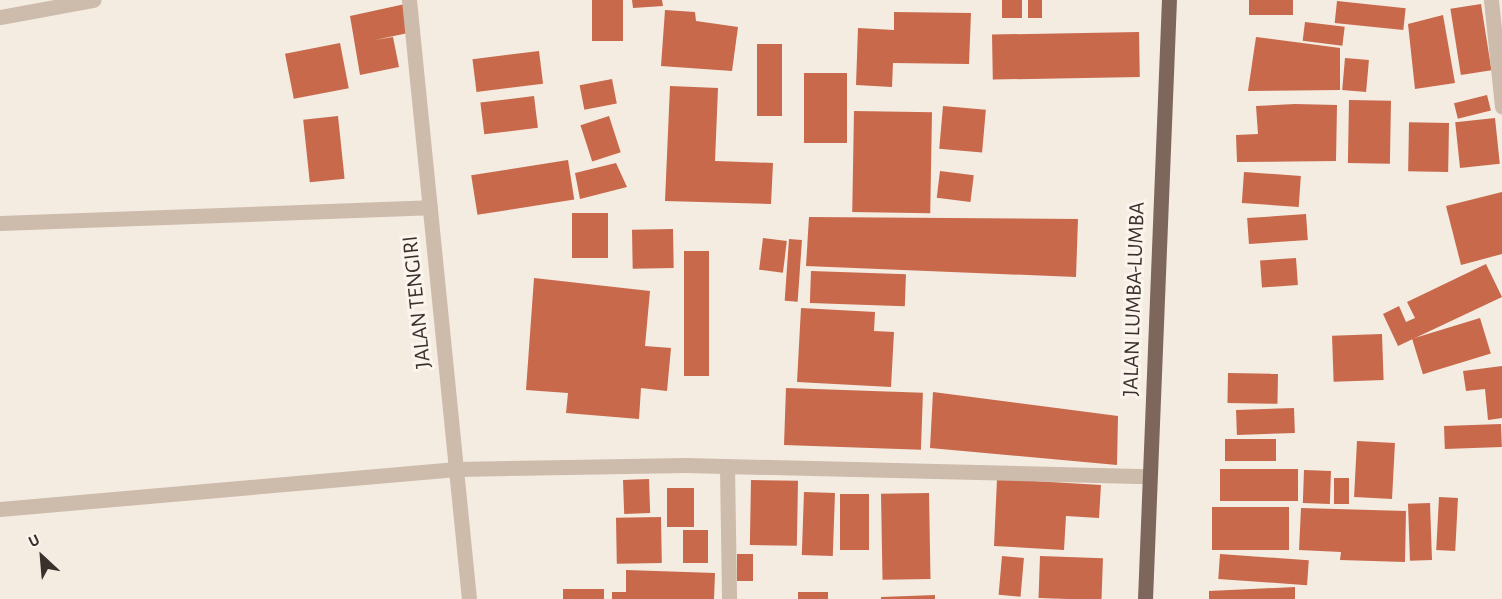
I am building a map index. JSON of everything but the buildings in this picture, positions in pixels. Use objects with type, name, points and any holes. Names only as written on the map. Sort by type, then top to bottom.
[{"type":"main road","name":"JALAN LUMBA-LUMBA","points":[[1145,599],[1168,0]]},
{"type":"street","points":[[0,17],[93,0]]},
{"type":"street","name":"JALAN TENGIRI","points":[[409,0],[469,599]]},
{"type":"street","points":[[1491,0],[1502,106]]},
{"type":"street","points":[[0,223],[430,207]]},
{"type":"street","points":[[0,509],[456,470],[727,467],[1149,476]]},
{"type":"street","points":[[727,467],[729,599]]}]
